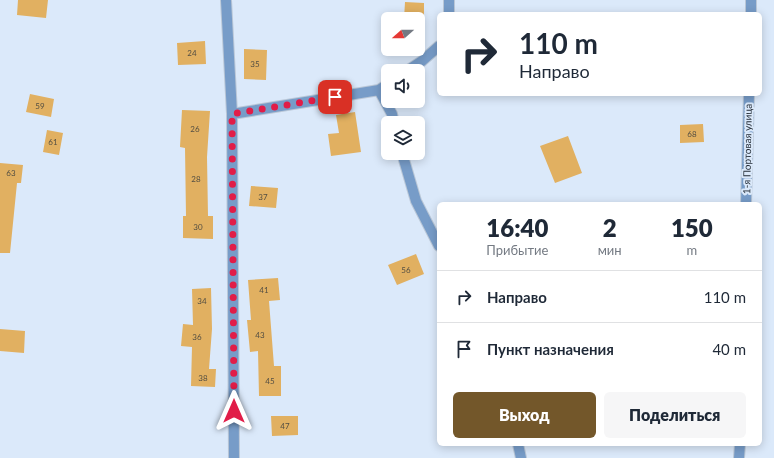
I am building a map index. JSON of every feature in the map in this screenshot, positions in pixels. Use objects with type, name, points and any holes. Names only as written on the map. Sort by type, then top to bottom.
[{"type":"street","points":[[226,0],[232,114],[234,458]]},
{"type":"street","points":[[449,0],[449,12]]},
{"type":"street","points":[[751,0],[751,12]]},
{"type":"street","points":[[418,64],[437,48]]},
{"type":"street","points":[[232,114],[379,90],[392,116]]},
{"type":"street","name":"1-я Портовая улица","points":[[746,202],[749,96]]},
{"type":"street","points":[[404,160],[416,201],[437,242]]},
{"type":"street","points":[[518,446],[521,458]]},
{"type":"street","points":[[740,446],[740,458]]},
{"type":"building","points":[[18,0],[48,0],[46,18],[17,15]]},
{"type":"building","points":[[405,2],[424,3],[424,12],[404,12]]},
{"type":"building","points":[[205,41],[206,64],[178,65],[177,43]]},
{"type":"building","points":[[244,49],[267,50],[266,80],[244,79]]},
{"type":"building","points":[[30,94],[54,99],[51,117],[26,112]]},
{"type":"building","points":[[182,110],[210,111],[207,157],[208,216],[213,216],[213,239],[183,238],[183,216],[186,216],[185,148],[180,147]]},
{"type":"building","points":[[355,112],[361,152],[331,156],[328,134],[339,133],[336,115]]},
{"type":"building","points":[[703,124],[704,142],[680,143],[680,125]]},
{"type":"building","points":[[47,130],[63,133],[59,155],[43,152]]},
{"type":"building","points":[[568,136],[582,173],[555,183],[540,146]]},
{"type":"building","points":[[0,163],[23,165],[21,183],[17,183],[10,253],[0,253]]},
{"type":"building","points":[[251,186],[278,188],[276,208],[249,206]]},
{"type":"building","points":[[416,254],[424,274],[397,285],[388,265]]},
{"type":"building","points":[[278,278],[280,300],[269,301],[274,366],[281,366],[281,396],[259,396],[258,351],[250,352],[247,320],[251,320],[248,280]]},
{"type":"building","points":[[211,288],[212,329],[209,369],[216,369],[215,387],[191,386],[192,347],[181,346],[183,324],[193,325],[192,289]]},
{"type":"building","points":[[0,329],[25,331],[24,353],[0,351]]},
{"type":"building","points":[[271,416],[298,416],[298,435],[272,436]]},
{"type":"route","points":[[234,411],[232,114],[335,97]]}]
